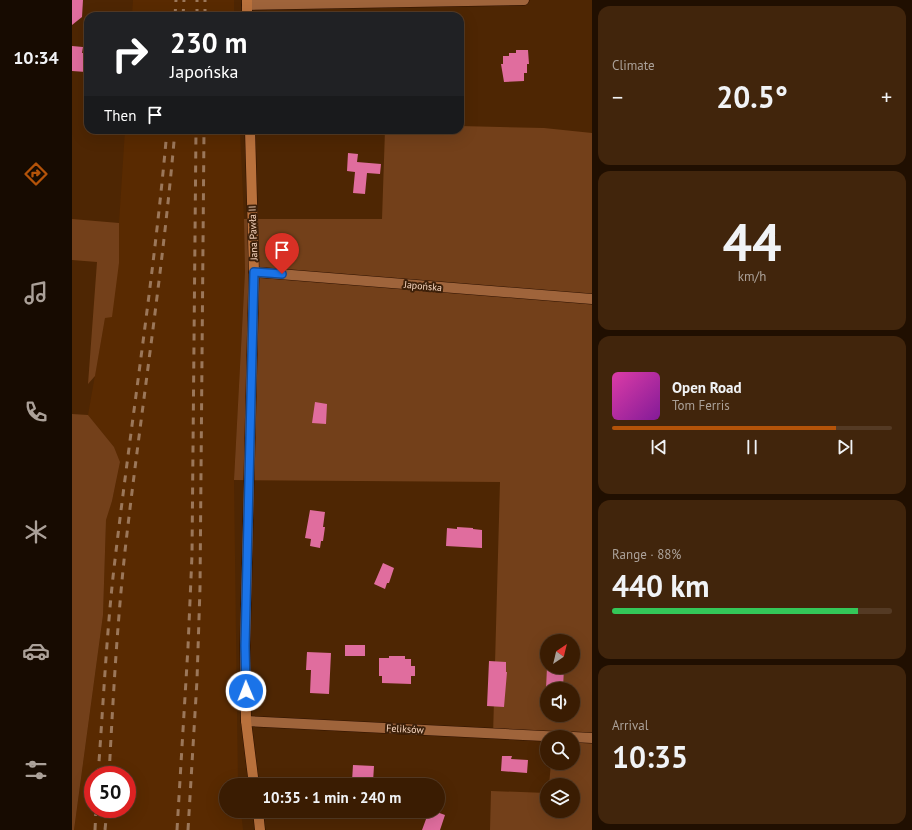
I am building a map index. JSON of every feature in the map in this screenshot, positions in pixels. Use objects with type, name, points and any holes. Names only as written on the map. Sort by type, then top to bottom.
[{"type":"main road","name":"Jana Pawła II","points":[[250,134],[254,272],[245,646],[246,721],[253,778]]},
{"type":"main road","points":[[259,818],[260,830]]},
{"type":"street","points":[[247,3],[524,0]]},
{"type":"street","name":"Japońska","points":[[254,272],[592,300]]},
{"type":"street","name":"Feliksów","points":[[246,721],[540,736]]},
{"type":"street","points":[[580,737],[592,738]]},
{"type":"shaded area","points":[[133,0],[234,0],[234,12],[132,12]]},
{"type":"shaded area","points":[[464,126],[544,128],[592,133],[592,830],[490,830],[491,791],[540,793],[540,818],[580,818],[580,778],[550,778],[550,770],[580,770],[580,730],[540,730],[540,737],[493,736],[500,482],[234,480],[245,272],[244,219],[382,219],[385,134],[464,134]]},
{"type":"shaded area","points":[[125,134],[240,134],[245,272],[234,480],[238,778],[219,778],[219,818],[242,818],[243,830],[74,830],[103,615],[106,519],[112,501],[120,462],[114,447],[88,415],[105,318],[119,263],[119,223]]},
{"type":"shaded area","points":[[72,219],[119,223],[119,263],[112,317],[105,318],[95,376],[88,384],[97,262],[72,260]]},
{"type":"shaded area","points":[[72,414],[88,415],[114,447],[120,462],[112,501],[106,520],[103,615],[74,830],[72,830]]},
{"type":"building","points":[[72,0],[83,0],[82,17],[72,25]]},
{"type":"building","points":[[72,46],[83,47],[82,53],[84,53],[84,72],[72,71]]},
{"type":"building","points":[[516,50],[528,50],[529,64],[527,64],[527,73],[524,73],[524,81],[504,82],[501,64],[503,64],[503,56],[509,56],[509,53],[516,53]]},
{"type":"building","points":[[348,153],[358,154],[357,162],[381,164],[380,174],[367,173],[365,194],[353,193],[355,172],[347,171]]},
{"type":"building","points":[[315,402],[327,404],[326,424],[312,423]]},
{"type":"building","points":[[310,510],[325,512],[323,527],[325,527],[323,541],[321,541],[320,548],[310,546],[311,539],[305,538]]},
{"type":"building","points":[[457,527],[482,530],[482,548],[446,546],[447,528],[457,529]]},
{"type":"building","points":[[383,563],[394,568],[389,583],[387,583],[385,589],[374,584]]},
{"type":"building","points":[[345,645],[365,645],[365,656],[345,656]]},
{"type":"building","points":[[307,652],[331,653],[329,694],[310,693],[311,670],[306,670]]},
{"type":"building","points":[[389,656],[405,656],[405,659],[411,659],[411,666],[415,666],[415,676],[411,676],[411,684],[382,683],[382,676],[379,676],[379,658],[389,658]]},
{"type":"building","points":[[489,661],[506,662],[507,672],[504,707],[487,706]]},
{"type":"building","points":[[547,674],[564,674],[563,682],[546,682]]},
{"type":"building","points":[[502,756],[512,756],[511,759],[528,760],[527,773],[501,771]]},
{"type":"building","points":[[353,765],[374,766],[373,778],[352,778]]},
{"type":"building","points":[[426,818],[444,818],[440,830],[422,830]]},
{"type":"railway","points":[[175,12],[176,0]]},
{"type":"railway","points":[[183,12],[184,0]]},
{"type":"railway","points":[[197,0],[197,12]]},
{"type":"railway","points":[[205,0],[205,12]]},
{"type":"railway","points":[[99,766],[106,651],[113,577],[149,298],[167,134]]},
{"type":"railway","points":[[110,766],[117,635],[122,579],[158,288],[175,134]]},
{"type":"railway","points":[[177,830],[192,555],[196,134]]},
{"type":"railway","points":[[188,830],[197,680],[200,588],[204,134]]},
{"type":"railway","points":[[95,830],[96,818]]},
{"type":"railway","points":[[105,830],[106,818]]},
{"type":"route","points":[[246,691],[245,646],[254,272],[282,274]]}]
